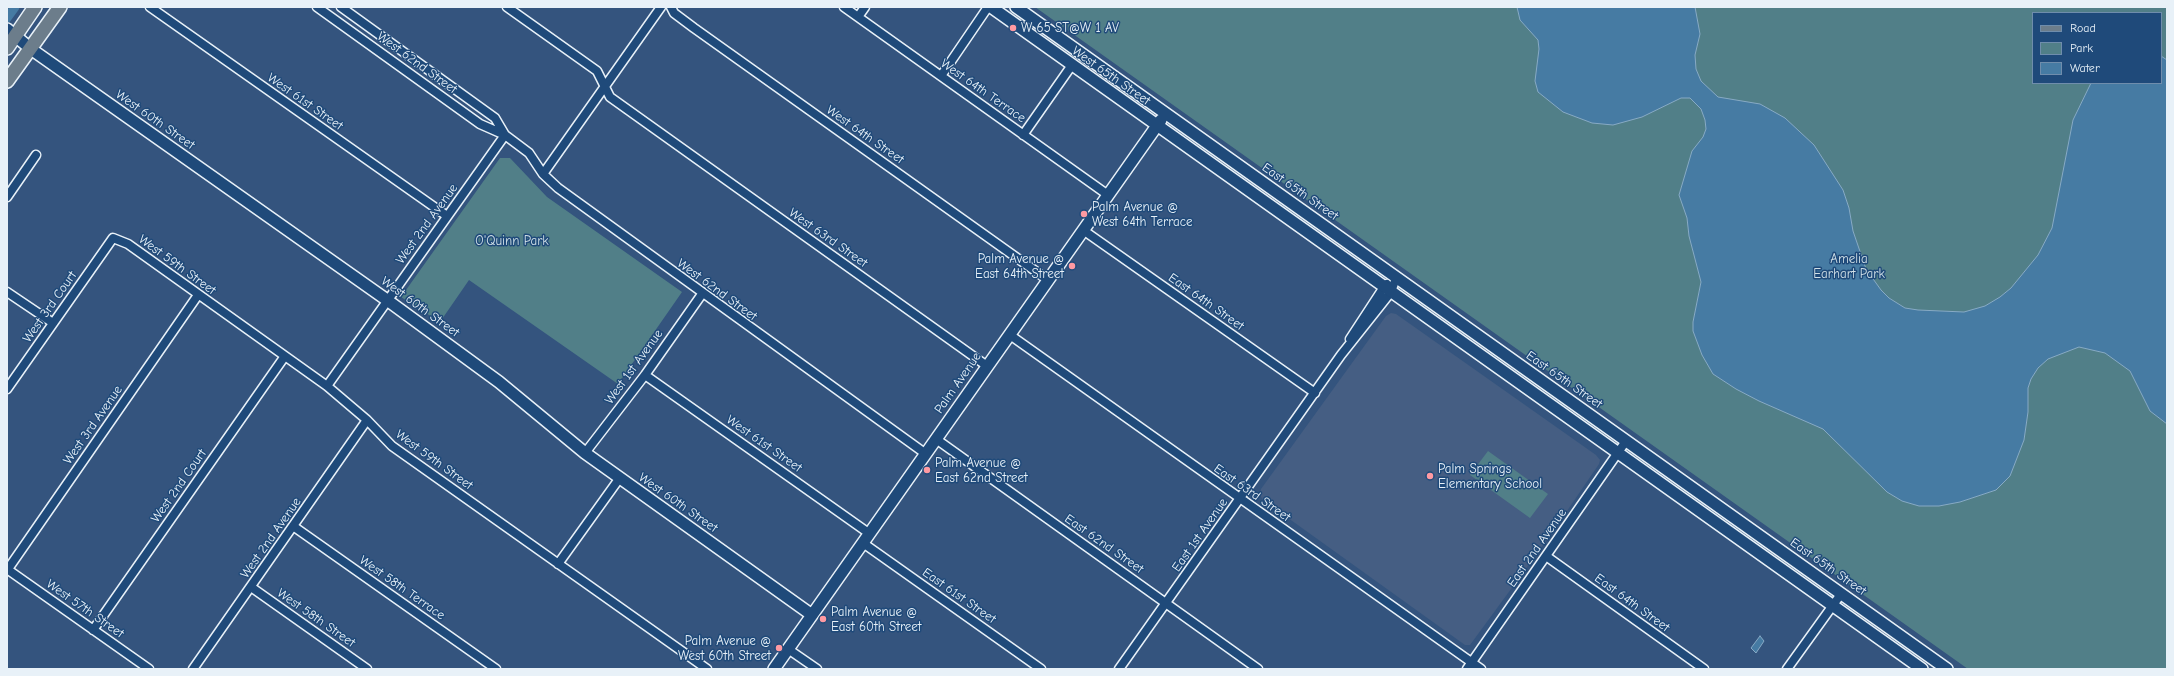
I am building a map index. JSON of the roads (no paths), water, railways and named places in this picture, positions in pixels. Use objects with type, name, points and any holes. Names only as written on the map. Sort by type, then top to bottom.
[{"type":"main road","points":[[7,48],[11,33],[35,7]]},
{"type":"main road","points":[[7,81],[60,7]]},
{"type":"main road","name":"West 65th Street","points":[[991,7],[1157,125]]},
{"type":"main road","name":"West 65th Street","points":[[1016,7],[1166,113]]},
{"type":"main road","name":"West 60th Street","points":[[11,33],[30,49],[387,300],[500,382],[585,453],[619,479],[812,615]]},
{"type":"main road","name":"Palm Avenue","points":[[774,669],[1166,113]]},
{"type":"main road","name":"East 65th Street","points":[[1166,113],[1947,669]]},
{"type":"main road","points":[[1157,125],[1922,669]]},
{"type":"street","name":"West 61st Street","points":[[150,7],[447,216]]},
{"type":"street","name":"West 62nd Street","points":[[317,7],[480,124],[505,135],[529,153],[543,174],[558,188],[702,294],[926,454]]},
{"type":"street","name":"West 62nd Street","points":[[341,7],[495,118],[505,135]]},
{"type":"street","points":[[507,7],[597,71],[604,86]]},
{"type":"street","points":[[543,174],[661,7]]},
{"type":"street","name":"West 64th Street","points":[[671,7],[674,13],[694,28],[1048,280]]},
{"type":"street","name":"West 64th Terrace","points":[[844,7],[1108,195]]},
{"type":"street","points":[[858,17],[865,7]]},
{"type":"street","points":[[941,76],[988,7]]},
{"type":"street","points":[[1023,135],[1072,65]]},
{"type":"street","name":"West 63rd Street","points":[[604,86],[610,97],[988,366]]},
{"type":"street","name":"West 2nd Avenue","points":[[327,386],[505,135]]},
{"type":"street","points":[[7,197],[36,155]]},
{"type":"street","name":"East 64th Street","points":[[1083,230],[1315,393]]},
{"type":"street","name":"West 59th Street","points":[[113,238],[128,244],[327,386],[367,420],[392,446],[707,669]]},
{"type":"street","name":"West 3rd Court","points":[[7,389],[113,238]]},
{"type":"street","name":"East 1st Avenue","points":[[1120,669],[1396,278]]},
{"type":"street","points":[[7,292],[53,323]]},
{"type":"street","name":"West 1st Avenue","points":[[585,453],[644,375],[702,294]]},
{"type":"street","name":"West 3rd Avenue","points":[[7,569],[198,295]]},
{"type":"street","name":"East 63rd Street","points":[[1010,335],[1240,499],[1470,666],[1481,669]]},
{"type":"street","name":"West 2nd Court","points":[[93,630],[285,356]]},
{"type":"street","name":"West 61st Street","points":[[644,375],[866,538]]},
{"type":"street","name":"West 2nd Avenue","points":[[193,669],[367,420]]},
{"type":"street","name":"East 62nd Street","points":[[936,439],[1258,669]]},
{"type":"street","name":"East 2nd Avenue","points":[[1470,666],[1626,441]]},
{"type":"street","points":[[558,564],[619,479]]},
{"type":"street","name":"West 58th Terrace","points":[[293,526],[496,669]]},
{"type":"street","name":"East 61st Street","points":[[866,538],[1041,669]]},
{"type":"street","name":"East 64th Street","points":[[1546,556],[1704,669]]},
{"type":"street","name":"West 57th Street","points":[[7,569],[149,669]]},
{"type":"street","name":"West 58th Street","points":[[251,587],[367,669]]},
{"type":"street","points":[[1787,669],[1841,594]]},
{"type":"street","points":[[788,649],[817,669]]},
{"type":"water","points":[[1517,7],[1695,7],[1700,34],[1695,55],[1696,69],[1701,81],[1718,97],[1760,104],[1785,118],[1814,145],[1843,190],[1849,208],[1853,231],[1866,269],[1881,290],[1889,298],[1905,308],[1918,310],[1964,312],[1985,306],[2011,288],[2038,255],[2052,228],[2073,120],[2091,84],[2162,84],[2162,57],[2167,60],[2167,424],[2150,411],[2130,371],[2105,353],[2079,347],[2048,359],[2038,368],[2031,379],[2028,388],[2028,412],[2024,440],[2010,476],[1996,490],[1960,502],[1939,506],[1919,506],[1902,501],[1887,492],[1823,429],[1759,401],[1736,389],[1713,374],[1702,355],[1693,331],[1693,322],[1701,282],[1689,236],[1687,218],[1679,195],[1692,151],[1703,137],[1706,129],[1705,120],[1701,109],[1690,98],[1681,98],[1642,117],[1613,125],[1592,123],[1563,112],[1538,92],[1535,81],[1539,49],[1538,40],[1520,20]]},
{"type":"water","points":[[1760,636],[1764,641],[1756,653],[1751,648]]},
{"type":"waterway","points":[[7,18],[15,7]]},
{"type":"place","name":"W 65 ST@W 1 AV","points":[[1013,28]]},
{"type":"place","name":"Palm Avenue @ West 64th Terrace","points":[[1084,214]]},
{"type":"place","name":"Palm Avenue @ East 64th Street","points":[[1072,266]]},
{"type":"place","name":"Palm Avenue @ East 62nd Street","points":[[927,470]]},
{"type":"place","name":"Palm Springs Elementary School","points":[[1430,476]]},
{"type":"place","name":"Palm Avenue @ East 60th Street","points":[[823,619]]},
{"type":"place","name":"Palm Avenue @ West 60th Street","points":[[779,648]]},
{"type":"park label","name":"O'Quinn Park","points":[[512,241]]},
{"type":"park label","name":"Amelia Earhart Park","points":[[1849,266]]}]
